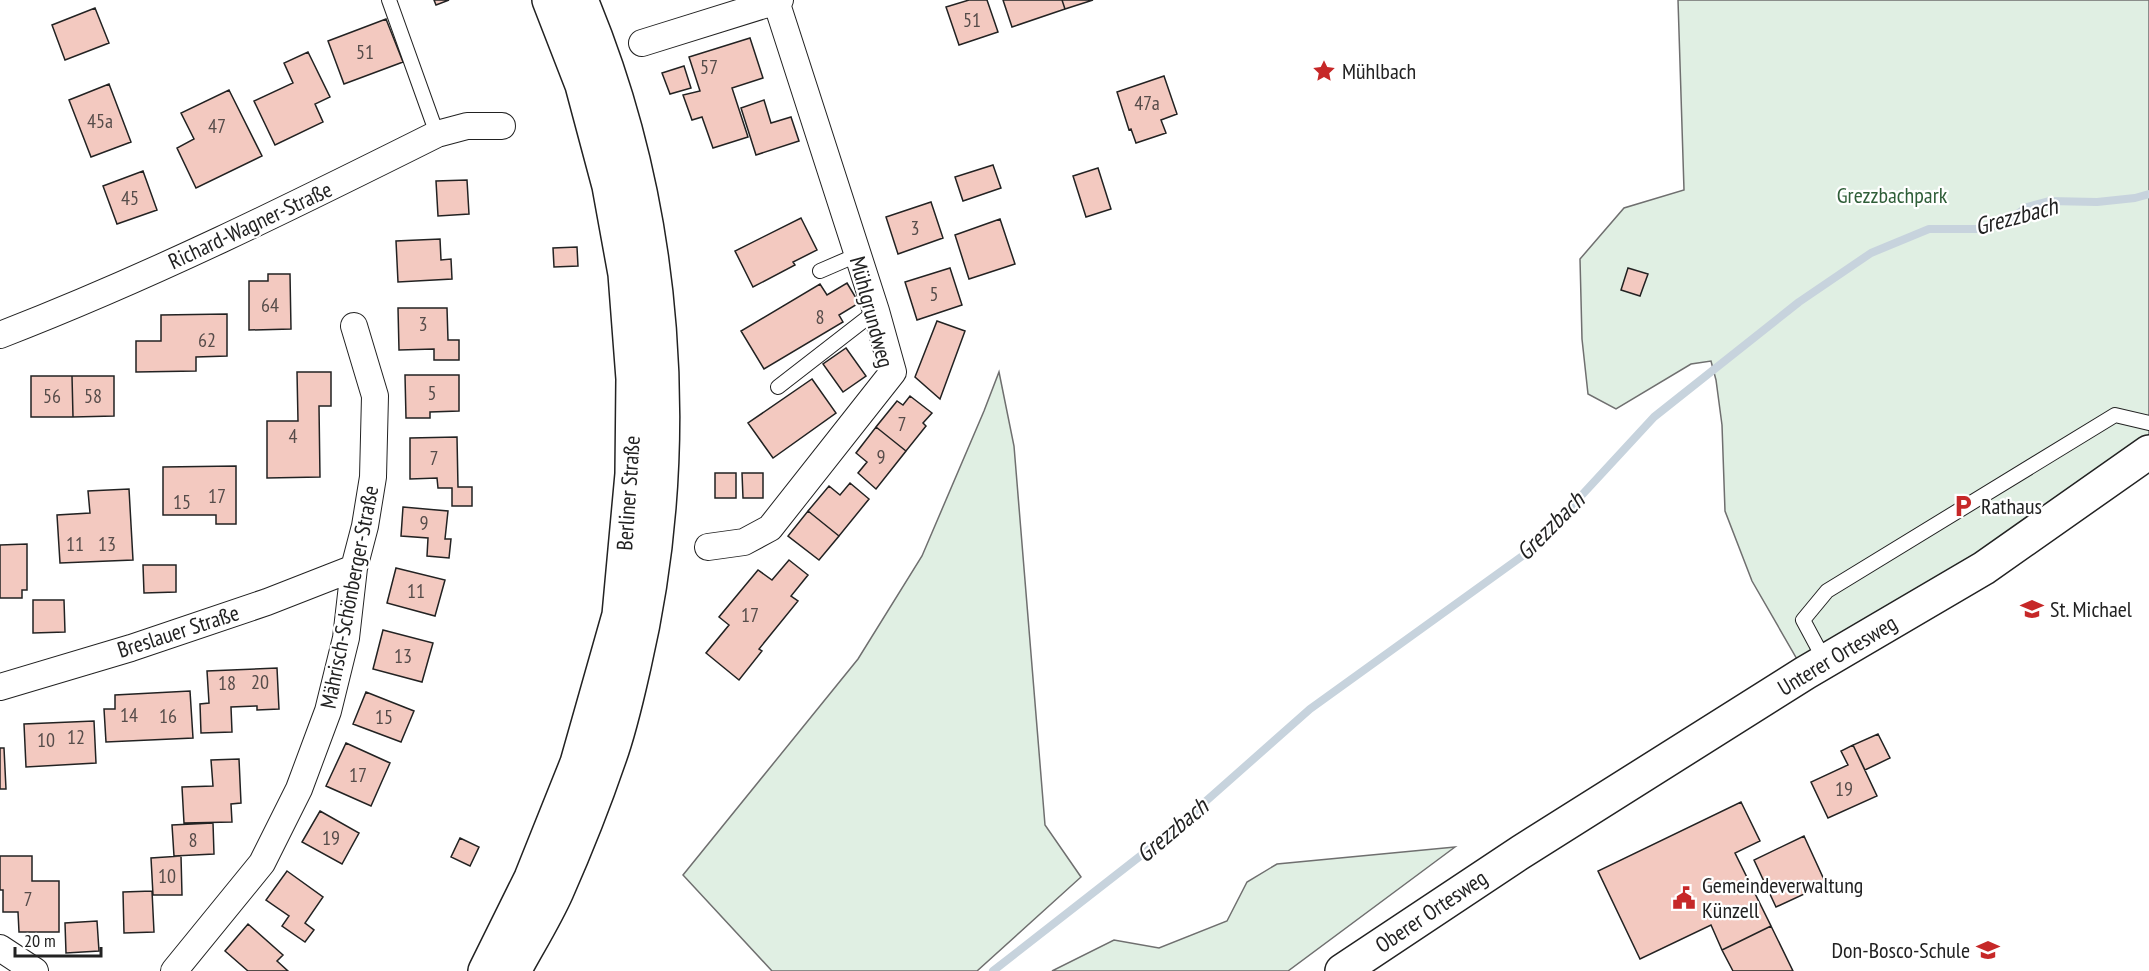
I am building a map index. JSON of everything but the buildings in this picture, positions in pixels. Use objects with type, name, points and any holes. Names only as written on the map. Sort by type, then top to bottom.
[{"type":"main road","name":"Berliner Straße","points":[[485,971],[531,878],[578,763],[619,615],[632,474],[633,379],[625,274],[609,186],[582,85],[549,0]]},
{"type":"main road","name":"Berliner Straße","points":[[514,971],[556,893],[609,759],[624,710],[645,621],[654,558],[662,468],[663,410],[659,324],[642,201],[617,103],[581,0]]},
{"type":"main road","name":"Unterer Ortesweg","points":[[1521,852],[1824,662],[1984,568],[2149,452]]},
{"type":"main road","name":"Oberer Ortesweg","points":[[1342,971],[1521,852]]},
{"type":"street","points":[[642,43],[778,1]]},
{"type":"street","name":"Mühlgrundweg","points":[[708,547],[744,542],[770,528],[893,372],[876,311],[778,1]]},
{"type":"street","name":"Richard-Wagner-Straße","points":[[0,335],[75,306],[226,238],[437,134],[467,126],[502,126]]},
{"type":"street","name":"Mährisch-Schönberger-Straße","points":[[174,971],[262,863],[299,789],[328,711],[346,638],[354,568],[365,525],[373,477],[375,396],[354,326]]},
{"type":"street","name":"Breslauer Straße","points":[[0,687],[131,648],[267,602],[354,568]]},
{"type":"street","points":[[0,948],[35,971]]},
{"type":"lane","points":[[389,0],[437,134]]},
{"type":"lane","points":[[820,271],[857,255]]},
{"type":"lane","points":[[778,387],[876,311]]},
{"type":"lane","points":[[1824,662],[1803,620],[1827,591],[2115,415],[2149,423]]},
{"type":"green space","name":"Grezzbachpark","points":[[1678,0],[2149,0],[2149,452],[1805,673],[1752,581],[1725,511],[1722,425],[1711,361],[1691,364],[1616,409],[1588,394],[1582,339],[1580,259],[1624,208],[1684,190]]},
{"type":"green space","points":[[999,372],[1014,446],[1045,825],[1081,877],[977,971],[772,971],[683,875],[858,659],[922,556]]},
{"type":"green space","points":[[1455,847],[1288,971],[1052,971],[1114,940],[1159,948],[1227,921],[1247,882],[1277,864]]},
{"type":"waterway","name":"Grezzbach","points":[[993,971],[1171,832],[1310,709],[1532,549],[1654,417],[1799,302],[1871,253],[1929,229],[1979,229],[2004,224],[2027,207],[2049,201],[2097,202],[2135,198],[2149,194]]},
{"type":"place","name":"Mühlbach","points":[[1324,71]]},
{"type":"place","name":"Rathaus","points":[[1963,506]]},
{"type":"place","name":"St. Michael","points":[[2032,609]]},
{"type":"place","name":"Gemeindeverwaltung Künzell","points":[[1684,898]]},
{"type":"place","name":"Don-Bosco-Schule","points":[[1988,950]]}]
